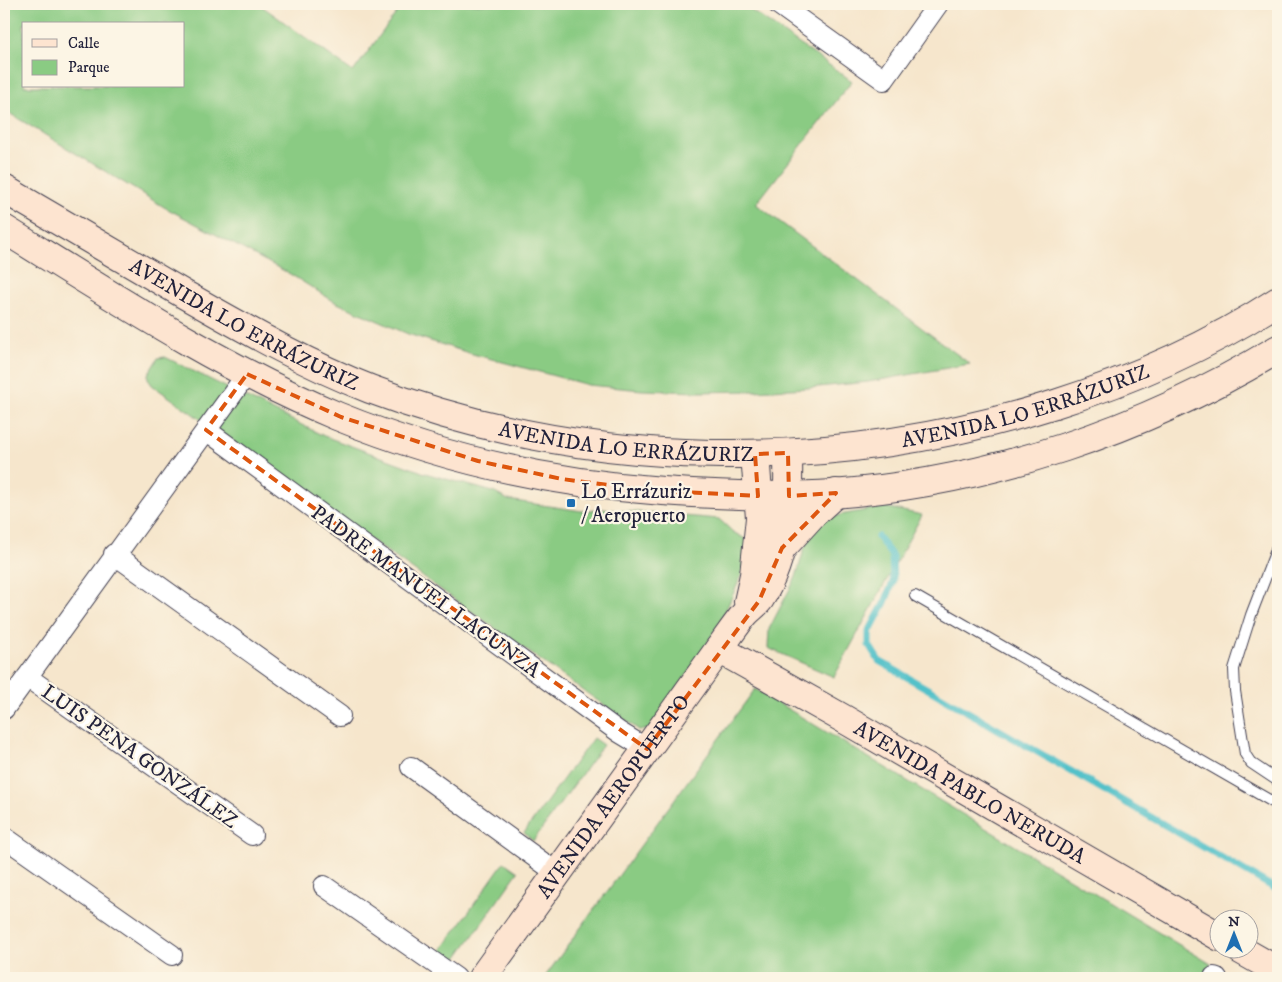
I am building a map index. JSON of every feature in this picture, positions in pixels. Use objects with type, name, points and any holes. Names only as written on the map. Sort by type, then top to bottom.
[{"type":"main road","name":"AVENIDA LO ERRÁZURIZ","points":[[4,189],[282,349],[326,370],[401,400],[494,427],[571,442],[628,449],[696,454],[755,454],[834,450],[940,434],[986,424],[1044,408],[1088,393],[1176,358],[1223,334],[1278,301]]},
{"type":"main road","name":"AVENIDA LO ERRÁZURIZ","points":[[4,229],[161,325],[247,374],[296,398],[350,420],[387,434],[487,464],[524,472],[646,490],[789,496],[836,493],[950,478],[1030,458],[1074,444],[1134,421],[1184,399],[1278,349]]},
{"type":"main road","name":"AVENIDA AEROPUERTO","points":[[482,978],[719,649],[745,614],[759,601],[782,548],[789,496],[788,453]]},
{"type":"main road","name":"AVENIDA AEROPUERTO","points":[[745,614],[754,575],[760,518],[755,454]]},
{"type":"main road","points":[[782,548],[814,513],[836,493]]},
{"type":"main road","name":"AVENIDA PABLO NERUDA","points":[[719,649],[844,719],[1210,931]]},
{"type":"main road","points":[[1259,960],[1278,971]]},
{"type":"street","points":[[778,4],[884,80],[938,4]]},
{"type":"street","points":[[4,709],[114,554],[247,374]]},
{"type":"street","name":"PADRE MANUEL LACUNZA","points":[[206,430],[619,732],[647,749]]},
{"type":"street","points":[[114,554],[340,716]]},
{"type":"street","name":"LUIS PENA GONZÁLEZ","points":[[27,677],[252,835]]},
{"type":"street","points":[[411,768],[558,874]]},
{"type":"street","points":[[4,837],[172,955]]},
{"type":"street","points":[[324,886],[456,978]]},
{"type":"lane","points":[[1278,545],[1251,615],[1234,669],[1235,691],[1245,754],[1251,763],[1278,781]]},
{"type":"lane","points":[[915,596],[1276,802]]},
{"type":"highlighted area","points":[[247,374],[341,417],[478,461],[562,479],[646,490],[758,496],[755,454],[788,453],[789,496],[836,493],[782,548],[759,601],[647,749],[206,430]]},
{"type":"green space","points":[[4,4],[259,4],[353,72],[403,4],[742,4],[852,81],[756,204],[970,364],[868,382],[808,388],[697,392],[642,390],[588,385],[469,353],[408,334],[335,302],[290,274],[164,207],[4,110]]},
{"type":"green space","points":[[165,357],[324,436],[425,473],[493,492],[508,500],[582,511],[602,509],[719,519],[733,532],[749,541],[743,572],[722,619],[693,666],[649,730],[639,730],[152,385],[148,379],[148,374],[158,358]]},
{"type":"green space","points":[[884,507],[922,515],[834,677],[768,648],[769,629],[796,577],[808,536],[815,523],[840,515]]},
{"type":"green space","points":[[755,689],[1211,964],[1202,977],[1204,978],[544,978]]},
{"type":"green space","points":[[593,738],[603,745],[533,841],[524,833]]},
{"type":"green space","points":[[504,862],[518,872],[455,961],[441,951]]},
{"type":"waterway","points":[[878,537],[892,556],[893,582],[869,632],[869,645],[879,661],[1278,890]]},
{"type":"place","name":"Lo Errázuriz / Aeropuerto","points":[[571,503]]}]
